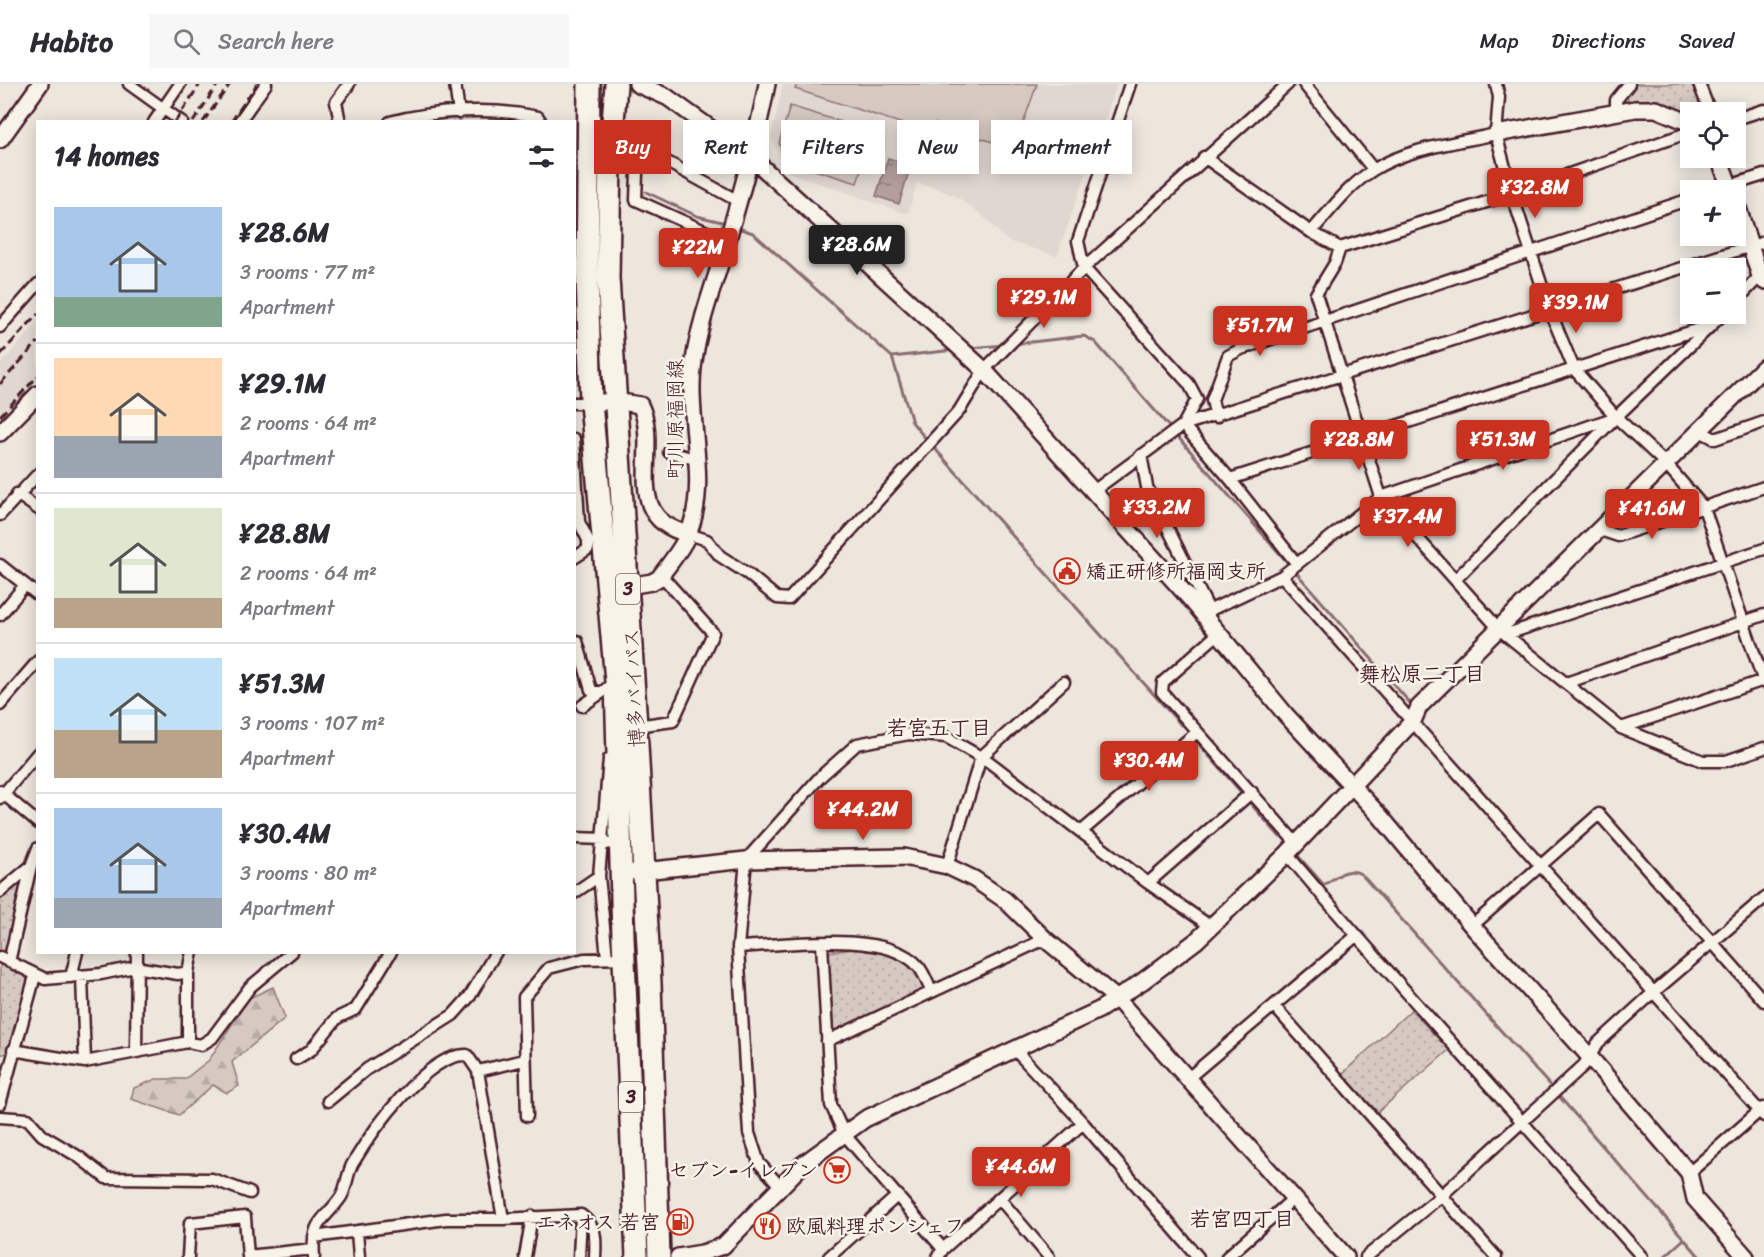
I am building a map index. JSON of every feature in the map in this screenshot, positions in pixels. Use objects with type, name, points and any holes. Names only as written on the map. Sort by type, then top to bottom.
[{"type":"highway","name":"博多バイパス","points":[[589,84],[583,403],[609,687],[622,873],[615,958],[637,1257]]},
{"type":"highway","name":"博多バイパス","points":[[616,84],[610,160],[608,278],[644,871],[659,1257]]},
{"type":"street","points":[[0,140],[40,84]]},
{"type":"street","points":[[129,84],[180,120]]},
{"type":"street","points":[[155,120],[180,84]]},
{"type":"street","points":[[240,120],[266,84]]},
{"type":"street","points":[[340,120],[336,102],[349,84]]},
{"type":"street","points":[[455,84],[459,113]]},
{"type":"street","points":[[637,84],[667,97],[699,120]]},
{"type":"street","name":"町川原福岡線","points":[[760,120],[767,84]]},
{"type":"street","points":[[1130,84],[1078,241],[1084,268],[1190,384],[1197,399],[1183,425]]},
{"type":"street","points":[[583,403],[615,401],[639,405],[647,420],[645,476],[647,499],[659,521],[707,540],[720,556],[748,574],[777,598],[789,599],[959,411],[984,370],[1084,268],[1288,84]]},
{"type":"street","points":[[1305,84],[1373,170]]},
{"type":"street","points":[[1496,84],[1499,97],[1496,134],[1512,194],[1551,311],[1574,369],[1616,417],[1666,464],[1704,508],[1721,563],[1764,680],[1621,728]]},
{"type":"street","points":[[1616,112],[1616,100],[1629,84]]},
{"type":"street","points":[[1699,84],[1706,102]]},
{"type":"street","points":[[1311,232],[1355,184],[1373,170],[1410,154],[1496,134],[1616,112],[1656,109],[1680,119]]},
{"type":"street","points":[[1746,116],[1764,110]]},
{"type":"street","points":[[405,120],[459,113],[508,111],[538,117],[540,120]]},
{"type":"street","points":[[1204,158],[1311,232],[1340,248],[1512,194],[1680,135]]},
{"type":"street","points":[[727,241],[636,200],[638,146],[738,201]]},
{"type":"street","name":"町川原福岡線","points":[[661,575],[689,534],[694,515],[697,490],[693,362],[747,174]]},
{"type":"street","points":[[769,174],[984,370],[1092,492],[1206,613]]},
{"type":"street","points":[[1746,182],[1764,175]]},
{"type":"street","points":[[1216,417],[1212,400],[1228,356],[1240,349],[1680,202]]},
{"type":"street","points":[[1746,222],[1757,244],[1762,278],[1746,292]]},
{"type":"street","points":[[1092,492],[1183,425],[1216,417],[1757,244]]},
{"type":"street","points":[[1340,248],[1335,263],[1317,291],[1324,321],[1382,497],[1503,632],[1621,728],[1703,761],[1726,761],[1764,748]]},
{"type":"street","points":[[0,327],[36,286]]},
{"type":"street","points":[[1230,479],[1712,325]]},
{"type":"street","points":[[1456,579],[1616,417],[1712,325]]},
{"type":"street","points":[[678,1257],[702,1254],[723,1246],[803,1164],[865,1119],[1015,1050],[1117,999],[1196,941],[1352,786],[1413,721],[1419,707],[1503,632],[1600,530],[1764,367]]},
{"type":"street","points":[[0,433],[36,396]]},
{"type":"street","points":[[1206,613],[1282,576],[1382,497],[1616,417]]},
{"type":"street","points":[[1700,431],[1715,438],[1764,422]]},
{"type":"street","points":[[1183,425],[1230,479],[1297,564]]},
{"type":"street","points":[[669,452],[695,459]]},
{"type":"street","points":[[1141,455],[1147,486],[1206,613],[1219,633],[1286,715],[1352,786],[1689,1173],[1695,1199],[1746,1257]]},
{"type":"street","points":[[0,515],[36,476]]},
{"type":"street","points":[[1600,530],[1618,536],[1764,488]]},
{"type":"street","points":[[576,493],[577,520],[588,540],[588,549],[576,557]]},
{"type":"street","points":[[17,494],[36,508]]},
{"type":"street","points":[[1503,632],[1764,549]]},
{"type":"street","points":[[0,565],[36,593]]},
{"type":"street","points":[[628,586],[652,582],[661,575],[713,633],[673,721],[636,726]]},
{"type":"street","points":[[1282,576],[1763,1111],[1689,1173]]},
{"type":"street","points":[[0,615],[25,585]]},
{"type":"street","points":[[1566,683],[1764,615]]},
{"type":"street","points":[[1219,633],[1163,682],[1162,692],[1252,792],[1356,936],[1523,1120],[1642,1257]]},
{"type":"street","points":[[576,642],[591,690],[609,687]]},
{"type":"street","points":[[0,705],[36,662]]},
{"type":"street","points":[[946,866],[981,757],[1064,682]]},
{"type":"street","points":[[582,706],[609,687]]},
{"type":"street","points":[[1081,832],[1197,732]]},
{"type":"street","points":[[780,1186],[759,1163],[749,1133],[738,947],[746,860],[820,777],[857,744],[909,734],[946,737],[981,757],[1148,883],[1210,926]]},
{"type":"street","points":[[527,1116],[524,997],[549,968],[584,958],[615,958],[599,876],[604,839],[610,741]]},
{"type":"street","points":[[36,755],[1,794],[36,822]]},
{"type":"street","points":[[1148,883],[1252,792]]},
{"type":"street","points":[[1472,926],[1599,813],[1764,1001]]},
{"type":"street","points":[[576,838],[604,839]]},
{"type":"street","points":[[604,839],[622,873],[746,860],[904,857],[946,866],[974,879],[1005,900],[1045,939],[1117,999],[1346,1257]]},
{"type":"street","points":[[36,853],[5,960],[35,976],[77,977],[135,967],[178,974],[188,972]]},
{"type":"street","points":[[0,892],[31,866]]},
{"type":"street","points":[[576,892],[599,876]]},
{"type":"street","points":[[1366,1257],[1441,1196],[1584,1065],[1598,1043],[1764,898]]},
{"type":"street","points":[[1187,1078],[1356,936]]},
{"type":"street","points":[[827,1041],[931,990],[1045,939]]},
{"type":"street","points":[[822,944],[831,1105],[844,1134],[898,1195],[940,1253],[1083,1123]]},
{"type":"street","points":[[738,947],[874,944],[902,953],[919,966],[931,990]]},
{"type":"street","points":[[76,954],[85,1062]]},
{"type":"street","points":[[136,954],[136,1052]]},
{"type":"street","points":[[188,1042],[188,972],[192,954]]},
{"type":"street","points":[[13,1050],[85,1062],[188,1042],[201,1045],[212,1038],[250,987],[290,954]]},
{"type":"street","points":[[296,1059],[311,1050],[337,1018],[356,1009],[390,954]]},
{"type":"street","points":[[328,1101],[367,1069],[453,1015],[470,996],[495,954]]},
{"type":"street","points":[[0,1104],[5,1063],[13,1050],[35,976]]},
{"type":"street","points":[[1274,1006],[1496,1257]]},
{"type":"street","points":[[1015,1050],[1083,1123],[1198,1257]]},
{"type":"street","points":[[188,1257],[190,1223],[245,1216],[248,1257],[314,1253],[317,1224],[341,1197],[352,1165],[384,1117],[426,1071],[459,1054],[467,1055],[478,1071],[503,1219]]},
{"type":"street","points":[[478,1071],[524,1060]]},
{"type":"street","points":[[0,1117],[28,1119],[42,1135],[79,1157],[106,1178],[212,1179],[250,1193]]},
{"type":"street","points":[[829,1257],[898,1195]]},
{"type":"street","points":[[999,1198],[1049,1257]]},
{"type":"street","points":[[1227,1257],[1293,1198]]},
{"type":"street","points":[[314,1237],[446,1219],[581,1215],[591,1222],[597,1235],[595,1257]]},
{"type":"street","points":[[579,1257],[581,1215]]},
{"type":"street","points":[[525,1257],[532,1216]]},
{"type":"street","points":[[357,1232],[359,1257]]},
{"type":"shaded area","points":[[783,84],[1117,84],[1104,120],[991,120],[991,174],[1086,174],[1057,256],[1008,241],[981,214],[954,195],[936,188],[917,183],[908,214],[794,174],[885,174],[885,120],[781,120],[781,158],[771,138]]},
{"type":"shaded area","points":[[36,324],[36,381],[0,420],[0,365]]},
{"type":"green space","points":[[797,84],[1037,84],[1024,120],[991,120],[991,141],[979,137],[979,120],[897,120],[897,122],[795,89]]},
{"type":"green space","points":[[1634,84],[1695,84],[1702,102],[1680,102],[1680,110],[1662,104],[1633,104],[1626,97]]},
{"type":"green space","points":[[790,106],[835,120],[786,120]]},
{"type":"green space","points":[[828,174],[860,174],[857,183]]},
{"type":"green space","points":[[25,877],[9,950],[3,954],[0,952],[0,898]]},
{"type":"green space","points":[[872,947],[897,957],[913,967],[919,974],[923,990],[836,1032],[830,1029],[828,952]]},
{"type":"green space","points":[[0,964],[24,975],[28,981],[10,1052],[0,1055]]},
{"type":"green space","points":[[273,987],[285,1018],[232,1062],[239,1086],[227,1093],[213,1085],[179,1115],[131,1099],[134,1088],[156,1079],[185,1079],[209,1060],[249,998]]},
{"type":"green space","points":[[1411,1010],[1449,1050],[1378,1112],[1342,1074]]},
{"type":"water","points":[[888,158],[897,161],[897,174],[908,174],[899,204],[876,196],[883,174],[885,174]]},
{"type":"waterway","points":[[646,192],[697,216],[726,223]]},
{"type":"waterway","points":[[735,227],[753,233],[892,357],[912,422],[1181,725]]},
{"type":"waterway","points":[[1014,344],[1084,336],[1095,342],[1410,703]]},
{"type":"waterway","points":[[970,348],[1005,345]]},
{"type":"waterway","points":[[892,357],[954,350]]},
{"type":"waterway","points":[[1195,740],[1240,791]]},
{"type":"waterway","points":[[1249,802],[1280,837]]},
{"type":"waterway","points":[[1299,857],[1324,885],[1347,872],[1361,874],[1553,1089]]},
{"type":"waterway","points":[[1557,1094],[1700,1257]]},
{"type":"waterway","points":[[1664,1257],[1684,1239]]},
{"type":"railway","points":[[176,120],[200,84]]},
{"type":"railway","points":[[194,120],[218,84]]},
{"type":"railway","points":[[204,120],[230,84]]},
{"type":"railway","points":[[232,120],[257,84]]},
{"type":"railway","points":[[0,355],[36,316]]},
{"type":"railway","points":[[0,384],[36,344]]},
{"type":"railway","points":[[0,416],[36,378]]},
{"type":"place","name":"矯正研修所福岡支所","points":[[1067,571]]},
{"type":"place","name":"セブン-イレブン","points":[[837,1170]]},
{"type":"place","name":"エネオス 若宮","points":[[680,1222]]},
{"type":"place","name":"欧風料理ポンシェフ","points":[[767,1226]]},
{"type":"district","name":"舞松原二丁目","points":[[1422,674]]},
{"type":"district","name":"若宮五丁目","points":[[939,728]]},
{"type":"district","name":"若宮四丁目","points":[[1242,1219]]}]
